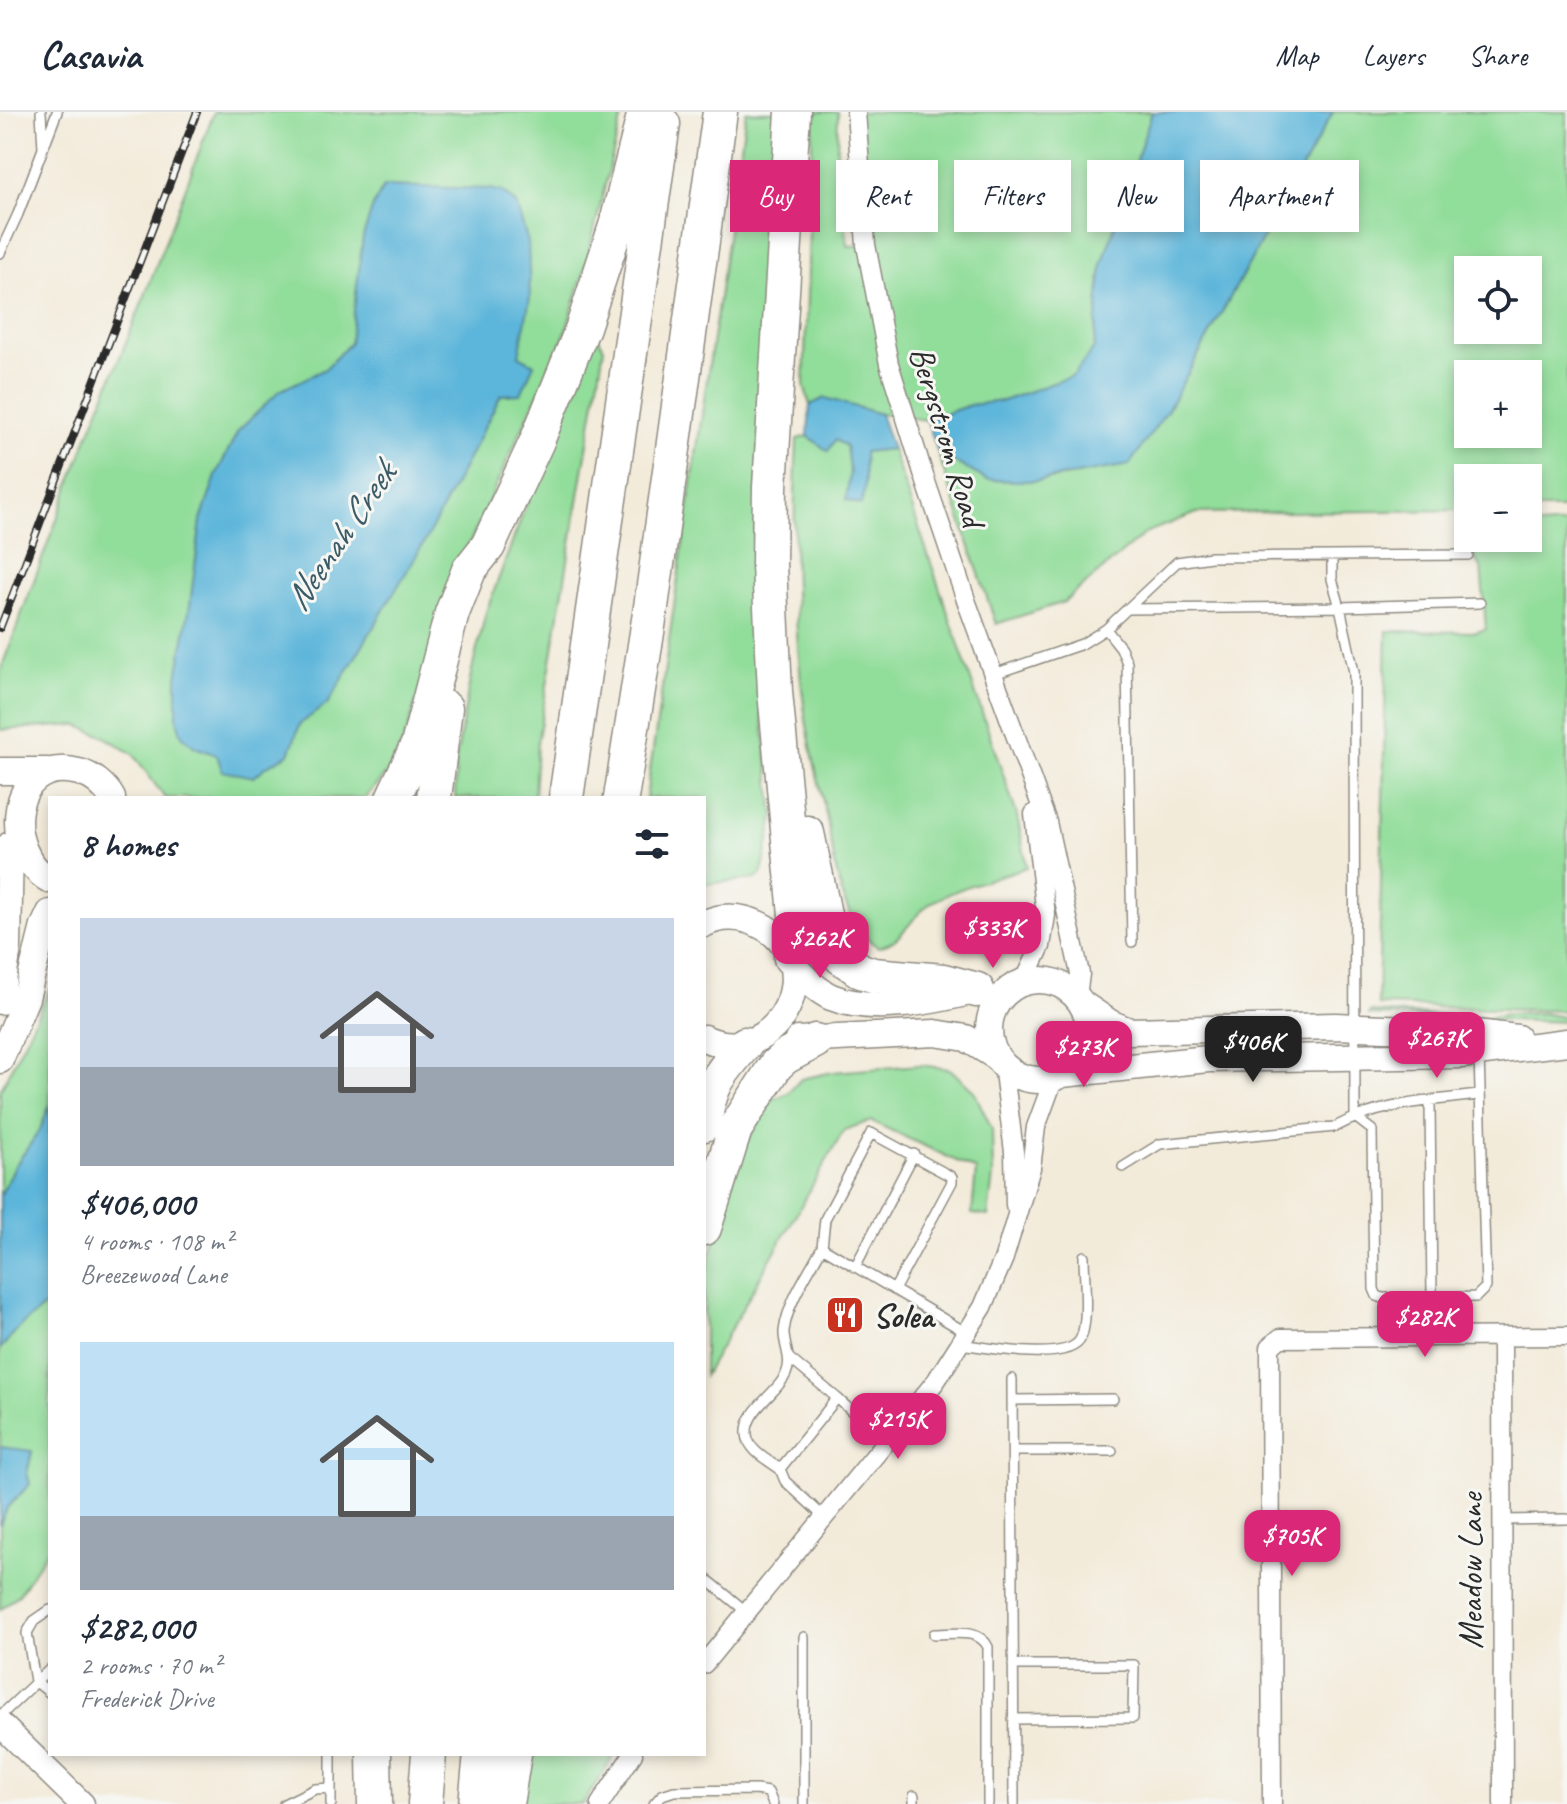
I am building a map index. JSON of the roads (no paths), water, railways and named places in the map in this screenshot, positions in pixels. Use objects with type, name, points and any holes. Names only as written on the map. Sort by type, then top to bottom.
[{"type":"highway","points":[[394,796],[418,745],[452,613],[469,570],[488,546],[537,441],[583,327],[617,223],[645,112]]},
{"type":"highway","points":[[566,796],[665,112]]},
{"type":"highway","points":[[621,796],[720,112]]},
{"type":"highway","points":[[792,962],[797,925],[775,692],[770,605],[770,487],[793,112]]},
{"type":"highway","points":[[434,796],[453,667],[482,576],[488,546]]},
{"type":"highway","points":[[775,656],[825,919],[841,957],[873,975],[943,981],[977,990]]},
{"type":"highway","points":[[706,1222],[735,1129],[776,1065],[815,1041]]},
{"type":"highway","points":[[706,1112],[715,1081],[750,1042]]},
{"type":"highway","points":[[374,1756],[375,1804]]},
{"type":"highway","points":[[425,1804],[429,1756]]},
{"type":"highway","points":[[476,1804],[481,1756]]},
{"type":"highway","points":[[506,1804],[514,1756]]},
{"type":"main road","points":[[0,771],[68,770],[99,782],[112,796]]},
{"type":"main road","points":[[0,1001],[8,947],[8,813],[14,798],[24,786],[36,776],[51,771]]},
{"type":"main road","points":[[6,833],[20,862],[35,875],[48,879]]},
{"type":"main road","points":[[0,1060],[26,998],[48,917]]},
{"type":"main road","points":[[706,922],[728,917],[748,919],[781,941],[792,962],[813,985],[831,996],[855,1003],[885,1004],[945,998],[1019,983],[1053,982],[1066,988],[1110,1023],[1129,1031],[1354,1027],[1460,1031],[1560,1042]]},
{"type":"main road","points":[[750,1042],[770,1031],[787,1009],[795,983],[792,962]]},
{"type":"main road","points":[[999,1060],[990,1040],[989,1025],[993,1010],[1019,983]]},
{"type":"main road","points":[[1058,1076],[1075,1065],[1089,1036],[1088,1019],[1080,1000]]},
{"type":"main road","points":[[706,1039],[716,1043],[815,1041],[935,1033],[966,1038],[1013,1073],[1026,1078],[1078,1075],[1125,1066],[1208,1059],[1354,1059],[1479,1053],[1560,1042]]},
{"type":"street","name":"Bergstrom Road","points":[[856,112],[866,245],[889,364],[925,479],[1047,822],[1080,974],[1080,1000]]},
{"type":"street","name":"Bergstrom Road","points":[[1019,983],[1041,946],[1046,915],[1027,767]]},
{"type":"street","points":[[999,1060],[1014,1152],[1016,1216]]},
{"type":"street","points":[[706,1662],[942,1373],[983,1307],[1004,1258],[1031,1168],[1036,1127],[1058,1076]]},
{"type":"street","points":[[1272,1804],[1270,1347],[1273,1342],[1280,1338],[1567,1336]]},
{"type":"street","name":"Meadow Lane","points":[[1502,1337],[1503,1804]]},
{"type":"street","points":[[0,1724],[82,1804]]},
{"type":"street","points":[[600,1804],[632,1756]]},
{"type":"lane","points":[[41,112],[43,152]]},
{"type":"lane","points":[[0,253],[57,112]]},
{"type":"lane","points":[[994,674],[1082,644],[1106,629],[1177,562],[1211,557],[1468,555]]},
{"type":"lane","points":[[1332,556],[1332,579],[1354,672],[1355,1117]]},
{"type":"lane","points":[[1128,609],[1306,609],[1480,603]]},
{"type":"lane","points":[[1106,629],[1121,648],[1127,663],[1132,942]]},
{"type":"lane","points":[[1355,1117],[1372,1130],[1374,1289],[1377,1296],[1476,1297],[1486,1287],[1479,1053]]},
{"type":"lane","points":[[1123,1167],[1160,1144],[1335,1127],[1382,1108],[1479,1095]]},
{"type":"lane","points":[[1430,1101],[1432,1298]]},
{"type":"lane","points":[[824,1517],[785,1481],[780,1469],[755,1450],[746,1432],[786,1374],[789,1358],[784,1334],[790,1307],[822,1247],[825,1219],[869,1136],[875,1133],[950,1174],[952,1182],[894,1290]]},
{"type":"lane","points":[[855,1267],[914,1154]]},
{"type":"lane","points":[[822,1247],[894,1290],[964,1338],[1031,1352],[1066,1351],[1075,1347],[1081,1338],[1084,1324],[1084,1256]]},
{"type":"lane","points":[[789,1358],[886,1442]]},
{"type":"lane","points":[[1012,1379],[1014,1804]]},
{"type":"lane","points":[[780,1469],[837,1398]]},
{"type":"lane","points":[[1012,1400],[1113,1399]]},
{"type":"lane","points":[[1013,1451],[1112,1451]]},
{"type":"lane","points":[[1501,1520],[1567,1519]]},
{"type":"lane","points":[[706,1579],[748,1613]]},
{"type":"lane","points":[[48,1611],[34,1621],[27,1633],[35,1681],[48,1691]]},
{"type":"lane","points":[[934,1634],[977,1635],[988,1647],[988,1804]]},
{"type":"lane","points":[[804,1637],[804,1804]]},
{"type":"lane","points":[[1013,1665],[1134,1665],[1133,1718],[1013,1719]]},
{"type":"lane","points":[[0,1716],[48,1671]]},
{"type":"lane","points":[[331,1756],[331,1804]]},
{"type":"lane","points":[[284,1804],[315,1789],[331,1788]]},
{"type":"lane","points":[[654,1804],[662,1795],[674,1791],[756,1790],[768,1792],[773,1804]]},
{"type":"water","points":[[1152,112],[1333,112],[1306,160],[1200,160],[1200,232],[1266,232],[1167,411],[1129,465],[1036,481],[987,480],[938,453],[927,420],[970,405],[1003,401],[1073,376],[1094,348],[1102,265],[1113,232],[1184,232],[1184,160],[1136,160]]},
{"type":"water","name":"Neenah Creek","points":[[384,186],[490,189],[503,192],[516,204],[528,242],[530,298],[519,356],[534,364],[521,394],[501,395],[428,536],[328,703],[300,724],[289,754],[254,777],[222,771],[217,755],[195,747],[182,736],[177,720],[177,677],[201,520],[217,473],[238,431],[279,391],[325,369],[350,343],[363,237],[373,206]]},
{"type":"water","points":[[825,398],[880,414],[892,449],[864,452],[865,488],[861,505],[846,500],[850,473],[846,446],[835,440],[828,451],[808,436],[810,405]]},
{"type":"water","points":[[48,1109],[48,1304],[21,1325],[0,1349],[0,1196],[15,1166],[40,1130]]},
{"type":"water","points":[[0,1447],[32,1451],[27,1473],[30,1484],[7,1508],[0,1525]]},
{"type":"railway","points":[[0,628],[197,112]]},
{"type":"place","name":"Solea","points":[[845,1315]]}]
